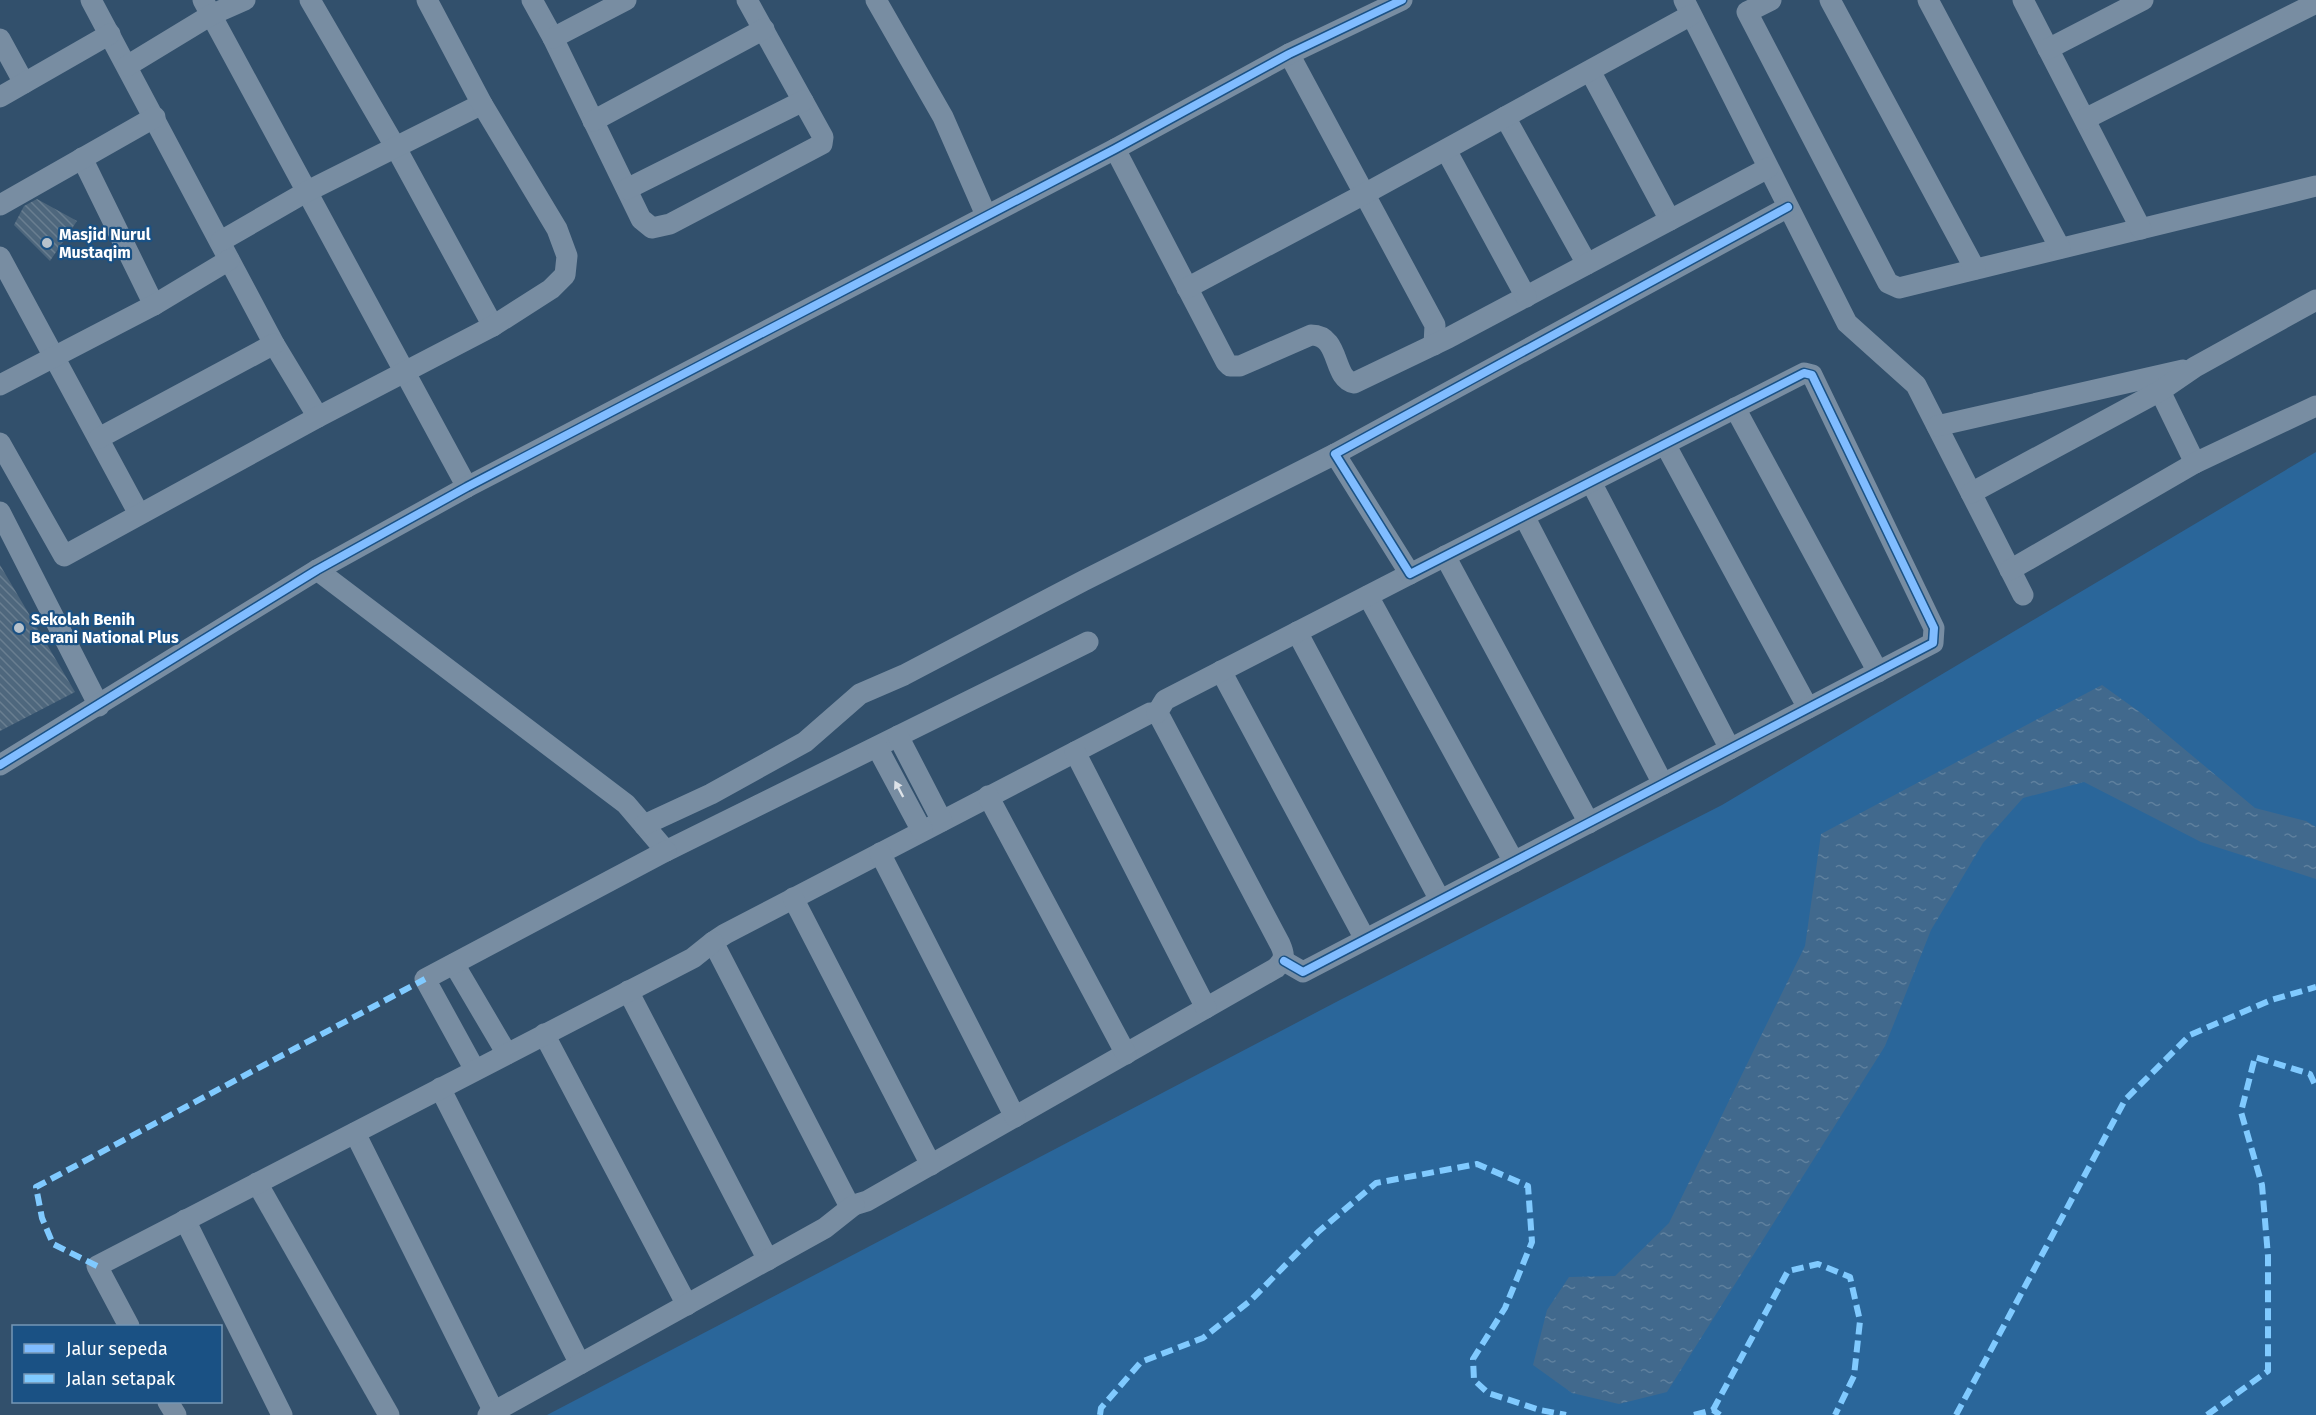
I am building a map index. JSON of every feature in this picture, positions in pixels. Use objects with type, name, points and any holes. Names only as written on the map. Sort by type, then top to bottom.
[{"type":"street","points":[[91,0],[274,344],[318,417]]},
{"type":"street","points":[[127,66],[207,8],[245,0]]},
{"type":"street","points":[[310,0],[396,148],[493,326]]},
{"type":"street","points":[[0,443],[64,556],[318,417],[493,326],[551,290],[565,275],[567,256],[557,230],[482,104],[427,0]]},
{"type":"street","points":[[532,0],[553,38],[641,219],[652,228],[670,224],[822,144],[823,137],[747,0]]},
{"type":"street","points":[[876,0],[943,117],[986,215]]},
{"type":"street","points":[[0,765],[316,570],[467,487],[1115,149],[1288,54],[1402,0]]},
{"type":"street","points":[[1771,0],[1744,6],[1888,283],[1899,288],[2316,186]]},
{"type":"street","points":[[1830,0],[1975,269]]},
{"type":"street","points":[[1928,0],[2060,248]]},
{"type":"street","points":[[2023,0],[2141,229]]},
{"type":"street","points":[[2048,49],[2143,0]]},
{"type":"street","points":[[553,38],[622,1]]},
{"type":"street","points":[[2085,119],[2316,3]]},
{"type":"street","points":[[207,8],[467,487]]},
{"type":"street","points":[[1187,288],[1590,71],[1687,8],[1847,323],[1916,385],[2023,595]]},
{"type":"street","points":[[593,121],[764,30]]},
{"type":"street","points":[[0,97],[110,34]]},
{"type":"street","points":[[0,39],[24,83]]},
{"type":"street","points":[[1288,54],[1435,326],[1434,345]]},
{"type":"street","points":[[1590,71],[1670,220]]},
{"type":"street","points":[[627,189],[802,100]]},
{"type":"street","points":[[0,385],[154,305],[306,192],[482,104]]},
{"type":"street","points":[[0,205],[155,117]]},
{"type":"street","points":[[1505,117],[1587,264]]},
{"type":"street","points":[[1115,149],[1230,366],[1240,366],[1311,335],[1316,335],[1328,340],[1346,380],[1354,383],[1434,345],[1768,168]]},
{"type":"street","points":[[1446,150],[1526,297]]},
{"type":"street","points":[[82,158],[154,305]]},
{"type":"street","points":[[644,825],[711,794],[805,742],[860,694],[904,675],[1083,581],[1335,454],[1788,207]]},
{"type":"street","points":[[0,257],[139,514]]},
{"type":"street","points":[[1971,493],[2160,391],[2195,367],[2316,300]]},
{"type":"street","points":[[99,438],[274,344]]},
{"type":"street","points":[[1937,426],[2195,367]]},
{"type":"street","points":[[1157,713],[1166,700],[1221,671],[1804,373],[1812,375],[1934,628],[1933,644],[1303,972],[1284,961]]},
{"type":"street","points":[[2160,391],[2195,463]]},
{"type":"street","points":[[2010,570],[2195,463],[2316,406]]},
{"type":"street","points":[[1735,408],[1878,672]]},
{"type":"street","points":[[1665,444],[1808,708]]},
{"type":"street","points":[[1335,454],[1410,574]]},
{"type":"street","points":[[1591,482],[1730,749]]},
{"type":"street","points":[[0,512],[99,706]]},
{"type":"street","points":[[1524,516],[1664,784]]},
{"type":"street","points":[[1445,556],[1589,823]]},
{"type":"street","points":[[316,570],[626,804],[666,851]]},
{"type":"street","points":[[1368,596],[1514,862]]},
{"type":"street","points":[[1298,632],[1440,900]]},
{"type":"street","points":[[475,1070],[424,979],[666,851],[1088,642]]},
{"type":"street","points":[[1221,671],[1365,939]]},
{"type":"street","points":[[128,1325],[97,1266],[693,958],[713,942],[793,898],[988,796],[1150,712],[1157,713]]},
{"type":"street","points":[[355,1132],[491,1414],[825,1228],[854,1205],[867,1201],[931,1165],[1276,968],[1284,961],[1285,954],[1280,944],[1157,713]]},
{"type":"street","points":[[898,736],[942,821]]},
{"type":"street","points":[[876,747],[922,831]]},
{"type":"street","points":[[1075,752],[1206,1008]]},
{"type":"street","points":[[988,796],[1126,1054]]},
{"type":"street","points":[[880,853],[1015,1117]]},
{"type":"street","points":[[793,898],[931,1165]]},
{"type":"street","points":[[713,942],[842,1195],[848,1203],[854,1205]]},
{"type":"street","points":[[454,964],[507,1054]]},
{"type":"street","points":[[628,991],[768,1260]]},
{"type":"street","points":[[544,1034],[687,1305]]},
{"type":"street","points":[[440,1088],[580,1364]]},
{"type":"street","points":[[257,1183],[388,1415]]},
{"type":"street","points":[[185,1220],[282,1415]]},
{"type":"shaded area","points":[[2316,452],[2316,1415],[547,1415],[1340,1000],[1722,805]]},
{"type":"water","points":[[2102,685],[2141,713],[2255,808],[2306,821],[2316,827],[2316,879],[2201,842],[2084,782],[2023,798],[1983,843],[1931,930],[1885,1046],[1667,1392],[1619,1404],[1572,1393],[1533,1365],[1547,1310],[1569,1277],[1615,1276],[1669,1223],[1805,946],[1821,834]]},
{"type":"building","name":"Masjid Nurul Mustaqim","points":[[37,199],[77,221],[50,261],[14,225],[24,206]]},
{"type":"building","name":"Sekolah Benih Berani National Plus","points":[[0,565],[75,692],[0,731]]},
{"type":"marked path","points":[[97,1266],[53,1244],[42,1218],[36,1187],[425,979]]},
{"type":"marked path","points":[[1956,1415],[2125,1100],[2190,1035],[2271,1000],[2316,987]]},
{"type":"marked path","points":[[2207,1415],[2268,1371],[2268,1256],[2262,1185],[2241,1112],[2255,1057],[2310,1074],[2316,1087]]},
{"type":"marked path","points":[[1100,1415],[1101,1408],[1141,1362],[1203,1338],[1250,1301],[1318,1232],[1376,1183],[1477,1164],[1528,1186],[1532,1242],[1505,1308],[1473,1359],[1474,1380],[1488,1393],[1540,1410],[1566,1415]]},
{"type":"marked path","points":[[1713,1410],[1788,1271],[1818,1264],[1850,1277],[1860,1321],[1854,1376],[1835,1415]]},
{"type":"marked path","points":[[1694,1415],[1713,1410],[1720,1415]]},
{"type":"cycle path","points":[[0,765],[317,570],[467,487],[1115,149],[1289,54],[1402,0]]},
{"type":"cycle path","points":[[1284,961],[1303,972],[1933,643],[1934,628],[1812,375],[1804,373],[1410,574],[1335,454],[1788,207]]},
{"type":"place","name":"Masjid Nurul Mustaqim","points":[[47,243]]},
{"type":"place","name":"Sekolah Benih Berani National Plus","points":[[19,628]]}]
